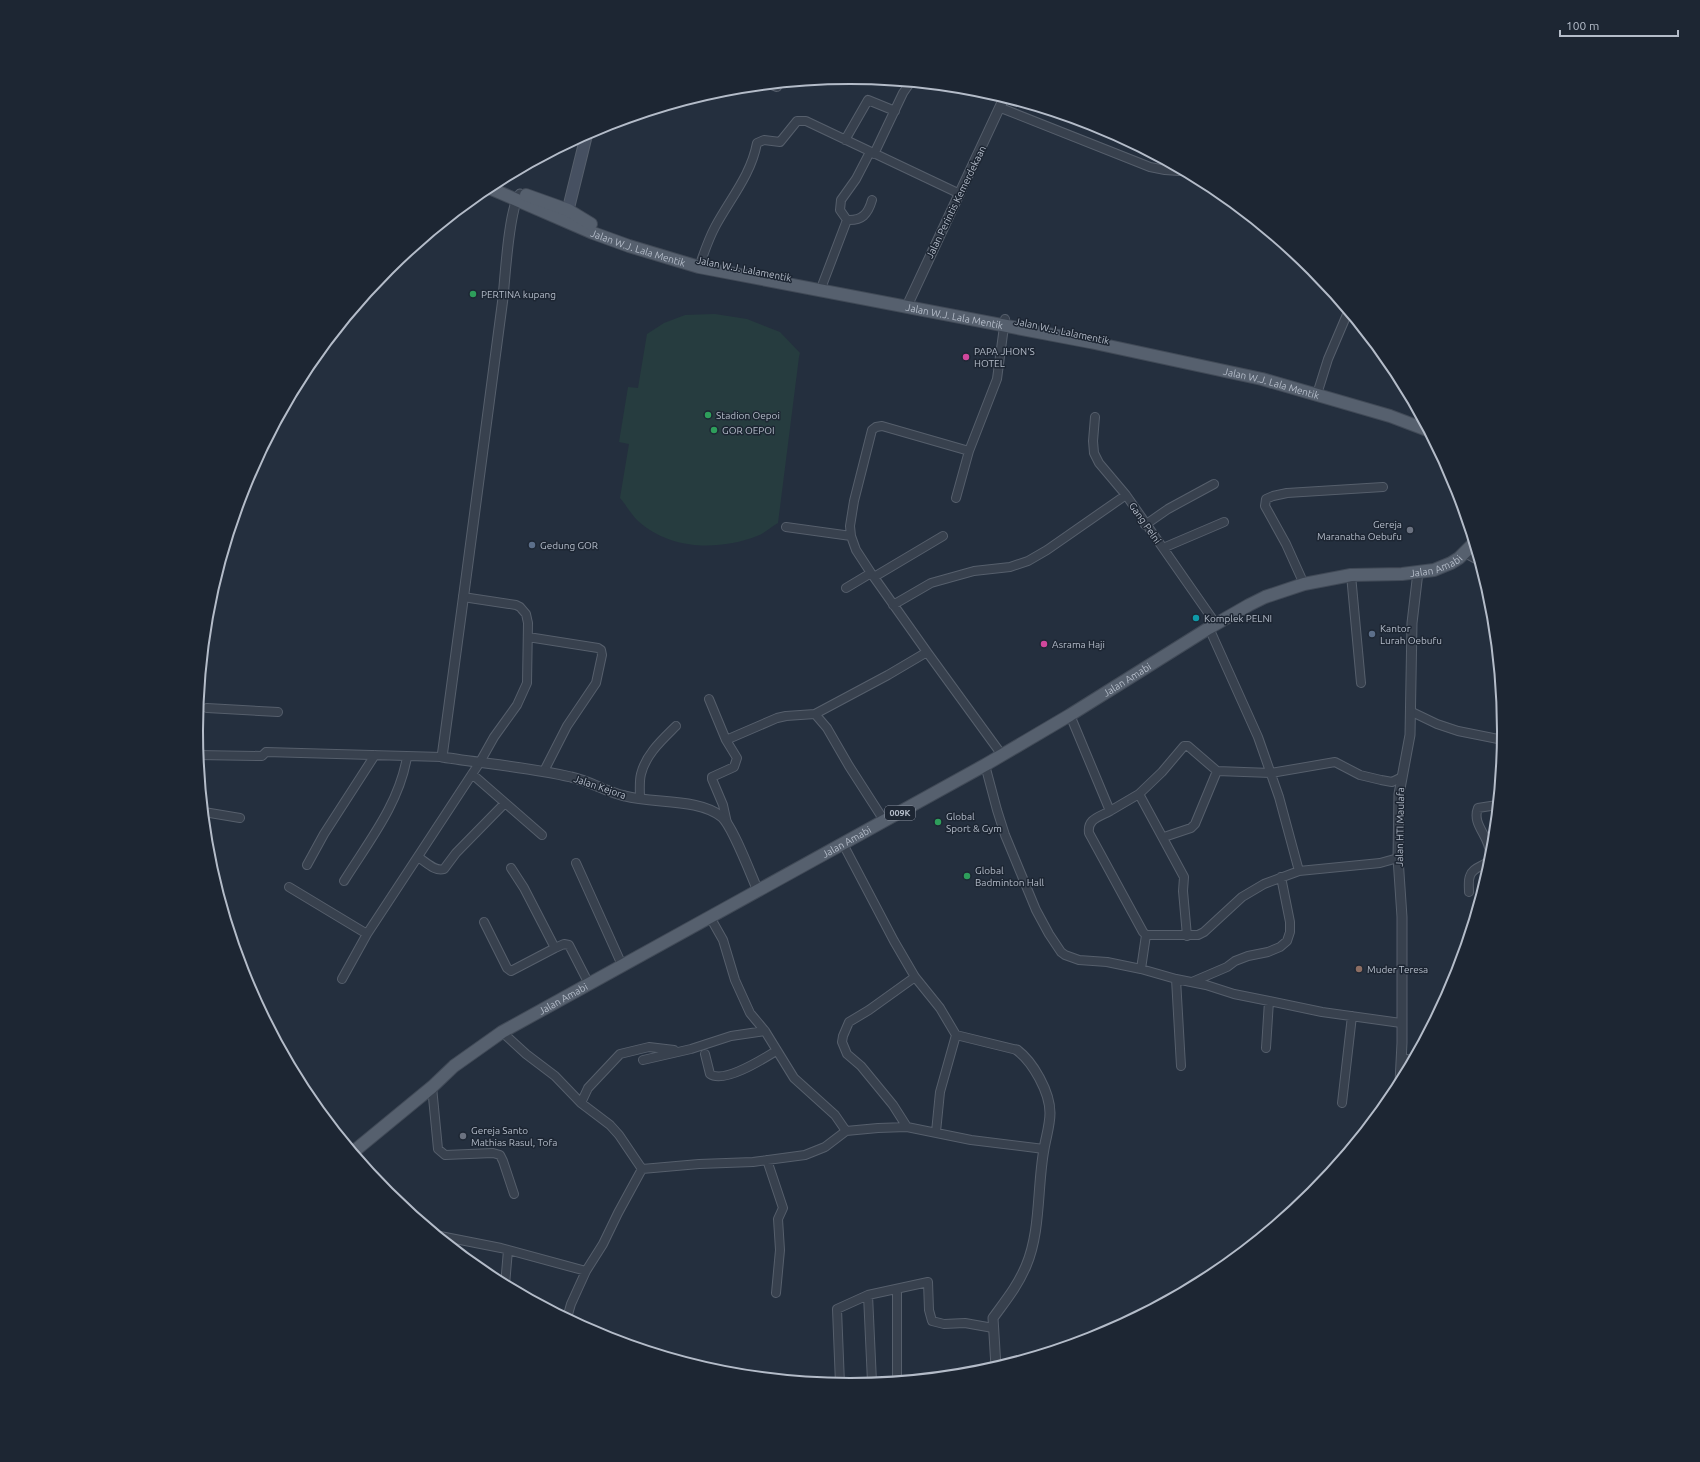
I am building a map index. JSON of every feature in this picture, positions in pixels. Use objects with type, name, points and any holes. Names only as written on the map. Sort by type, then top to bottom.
[{"type":"main road","points":[[566,215],[586,141]]},
{"type":"main road","points":[[501,187],[518,196]]},
{"type":"main road","name":"Jalan W.J. Lala Mentik","points":[[496,190],[518,196],[566,215],[593,233],[629,246],[700,264],[1004,322],[1262,379],[1390,416],[1421,428]]},
{"type":"main road","name":"Jalan W.J. Lalamentik","points":[[1004,322],[1148,349],[1280,380],[1417,421]]},
{"type":"main road","name":"Jalan Amabi","points":[[357,1149],[432,1087],[454,1066],[502,1032],[758,890],[885,822],[985,765],[1070,715],[1212,626],[1265,597],[1304,584],[1351,575],[1434,570],[1451,563],[1470,547]]},
{"type":"street","points":[[872,200],[870,209],[865,217],[854,221],[848,220],[843,216],[840,210],[841,200],[872,153],[907,87]]},
{"type":"street","points":[[845,140],[868,100],[895,111]]},
{"type":"street","name":"Jalan Perintis Kemerdekaan","points":[[914,305],[935,244],[1003,102]]},
{"type":"street","points":[[1001,108],[1150,167],[1172,170]]},
{"type":"street","points":[[700,264],[705,247],[749,169],[757,143],[764,140],[780,142],[797,121],[806,121],[960,194]]},
{"type":"street","points":[[204,755],[262,756],[266,752],[442,757],[518,196]]},
{"type":"street","points":[[822,287],[848,220]]},
{"type":"street","points":[[1318,391],[1328,359],[1346,316]]},
{"type":"street","points":[[956,498],[969,451],[997,379],[1004,322]]},
{"type":"street","name":"Gang Pelni","points":[[1095,417],[1093,441],[1094,453],[1099,463],[1126,495],[1145,525],[1163,548],[1212,626],[1258,737],[1271,773],[1299,871]]},
{"type":"street","points":[[969,451],[882,426],[876,427],[872,430],[858,483],[850,526],[851,536],[856,550],[872,575],[1002,755]]},
{"type":"street","points":[[1145,525],[1162,512],[1214,484]]},
{"type":"street","points":[[1304,584],[1286,544],[1266,506],[1266,499],[1287,493],[1383,486]]},
{"type":"street","points":[[893,605],[931,582],[974,571],[1010,567],[1028,561],[1047,550],[1126,495]]},
{"type":"street","points":[[1163,548],[1224,522]]},
{"type":"street","points":[[786,527],[851,536]]},
{"type":"street","points":[[846,588],[943,536]]},
{"type":"street","points":[[1465,553],[1473,557]]},
{"type":"street","name":"Jalan HTI Maulafa","points":[[1400,1070],[1402,917],[1398,858],[1399,794],[1410,734],[1412,712],[1412,623],[1418,572]]},
{"type":"street","points":[[1351,575],[1361,683]]},
{"type":"street","points":[[342,980],[367,934],[480,762],[494,737],[517,705],[526,688],[528,637],[526,614],[520,607],[463,597]]},
{"type":"street","points":[[528,637],[598,648],[601,650],[602,655],[596,683],[567,726],[544,771]]},
{"type":"street","points":[[726,740],[777,718],[815,714],[888,675],[927,652]]},
{"type":"street","points":[[708,699],[726,740],[736,756],[737,761],[734,767],[712,779],[723,805],[727,823]]},
{"type":"street","points":[[207,708],[278,712]]},
{"type":"street","points":[[1412,712],[1436,724],[1458,731],[1497,739]]},
{"type":"street","points":[[815,714],[827,728],[849,766],[885,822]]},
{"type":"street","points":[[1070,715],[1110,811]]},
{"type":"street","points":[[640,799],[640,775],[645,762],[654,748],[676,726]]},
{"type":"street","points":[[1398,858],[1380,862],[1299,871],[1264,884],[1242,897],[1204,932],[1195,936],[1146,935],[1089,833],[1088,826],[1091,822],[1139,794],[1162,772],[1184,746],[1188,746],[1217,771],[1271,773],[1336,762],[1360,776],[1392,782],[1402,777]]},
{"type":"street","points":[[306,865],[324,834],[375,756]]},
{"type":"street","points":[[344,881],[390,808],[407,757]]},
{"type":"street","name":"Jalan Kejora","points":[[442,757],[544,771],[595,784],[625,796],[690,806],[716,813],[727,823],[758,890]]},
{"type":"street","points":[[985,765],[997,810],[1019,870],[1036,910],[1061,952],[1069,958],[1106,962],[1141,969],[1234,994],[1322,1012],[1402,1023]]},
{"type":"street","points":[[1164,837],[1191,828],[1195,824],[1217,771]]},
{"type":"street","points":[[472,774],[542,835]]},
{"type":"street","points":[[1139,794],[1164,837],[1184,877],[1183,891],[1187,936]]},
{"type":"street","points":[[418,857],[434,868],[439,870],[444,869],[456,853],[505,803]]},
{"type":"street","points":[[1487,842],[1477,822],[1476,814],[1478,808],[1492,806]]},
{"type":"street","points":[[209,813],[240,818]]},
{"type":"street","points":[[843,844],[894,941],[915,976],[940,1008],[956,1035],[1017,1050],[1026,1057],[1046,1091],[1050,1112],[1044,1148],[1037,1219],[1026,1266],[1012,1294],[993,1318],[996,1361]]},
{"type":"street","points":[[576,863],[622,965]]},
{"type":"street","points":[[1469,892],[1469,877],[1472,871],[1483,864]]},
{"type":"street","points":[[511,868],[519,878],[555,948]]},
{"type":"street","points":[[1192,982],[1227,967],[1234,961],[1248,956],[1268,952],[1280,947],[1287,941],[1290,932],[1290,922],[1281,877]]},
{"type":"street","points":[[289,887],[367,934]]},
{"type":"street","points":[[710,917],[723,940],[735,980],[750,1013],[765,1031],[794,1078],[835,1115],[846,1132]]},
{"type":"street","points":[[484,922],[511,971],[564,944],[568,945],[589,984]]},
{"type":"street","points":[[1141,969],[1146,935]]},
{"type":"street","points":[[907,1127],[893,1105],[861,1066],[848,1054],[842,1042],[843,1031],[848,1022],[869,1010],[915,976]]},
{"type":"street","points":[[1176,979],[1181,1066]]},
{"type":"street","points":[[1266,1048],[1269,1001]]},
{"type":"street","points":[[1342,1103],[1352,1016]]},
{"type":"street","points":[[643,1060],[731,1036],[765,1031]]},
{"type":"street","points":[[502,1032],[526,1054],[555,1076],[581,1103],[610,1125],[619,1135],[642,1169]]},
{"type":"street","points":[[936,1132],[940,1092],[956,1035]]},
{"type":"street","points":[[581,1103],[588,1088],[620,1054],[649,1047],[679,1051]]},
{"type":"street","points":[[705,1054],[710,1074],[716,1077],[737,1072],[763,1060],[776,1051]]},
{"type":"street","points":[[1401,1058],[1407,1059]]},
{"type":"street","points":[[432,1087],[437,1146],[440,1152],[448,1155],[493,1153],[500,1155],[514,1194]]},
{"type":"street","points":[[642,1169],[699,1164],[740,1164],[813,1153],[825,1147],[846,1132],[853,1130],[907,1127],[972,1140],[1044,1148]]},
{"type":"street","points":[[767,1160],[783,1208],[778,1219],[780,1250],[776,1293]]},
{"type":"street","points":[[568,1313],[586,1271],[603,1244],[642,1169]]},
{"type":"street","points":[[448,1238],[508,1250],[586,1271]]},
{"type":"street","points":[[506,1278],[508,1250]]},
{"type":"street","points":[[840,1378],[837,1309],[868,1295],[928,1282],[929,1310],[932,1321],[944,1324],[965,1323],[993,1328]]},
{"type":"street","points":[[897,1289],[897,1375]]},
{"type":"street","points":[[868,1295],[872,1377]]},
{"type":"green space","name":"Stadion Oepoi","points":[[715,314],[747,319],[780,332],[800,353],[778,523],[760,535],[742,541],[726,544],[694,545],[664,537],[650,530],[637,520],[620,498],[629,444],[619,442],[628,387],[638,388],[647,334],[664,323],[685,315]]},
{"type":"place","name":"PERTINA kupang","points":[[473,294]]},
{"type":"place","name":"PAPA JHON'S HOTEL","points":[[966,357]]},
{"type":"place","name":"Stadion Oepoi","points":[[708,415]]},
{"type":"place","name":"GOR OEPOI","points":[[714,430]]},
{"type":"place","name":"Gereja Maranatha Oebufu","points":[[1410,530]]},
{"type":"place","name":"Gedung GOR","points":[[532,545]]},
{"type":"place","name":"Komplek PELNI","points":[[1196,618]]},
{"type":"place","name":"Kantor Lurah Oebufu","points":[[1372,634]]},
{"type":"place","name":"Asrama Haji","points":[[1044,644]]},
{"type":"place","name":"Global Sport & Gym","points":[[938,822]]},
{"type":"place","name":"Global Badminton Hall","points":[[967,876]]},
{"type":"place","name":"Muder Teresa","points":[[1359,969]]},
{"type":"place","name":"Gereja Santo Mathias Rasul, Tofa","points":[[463,1136]]}]
